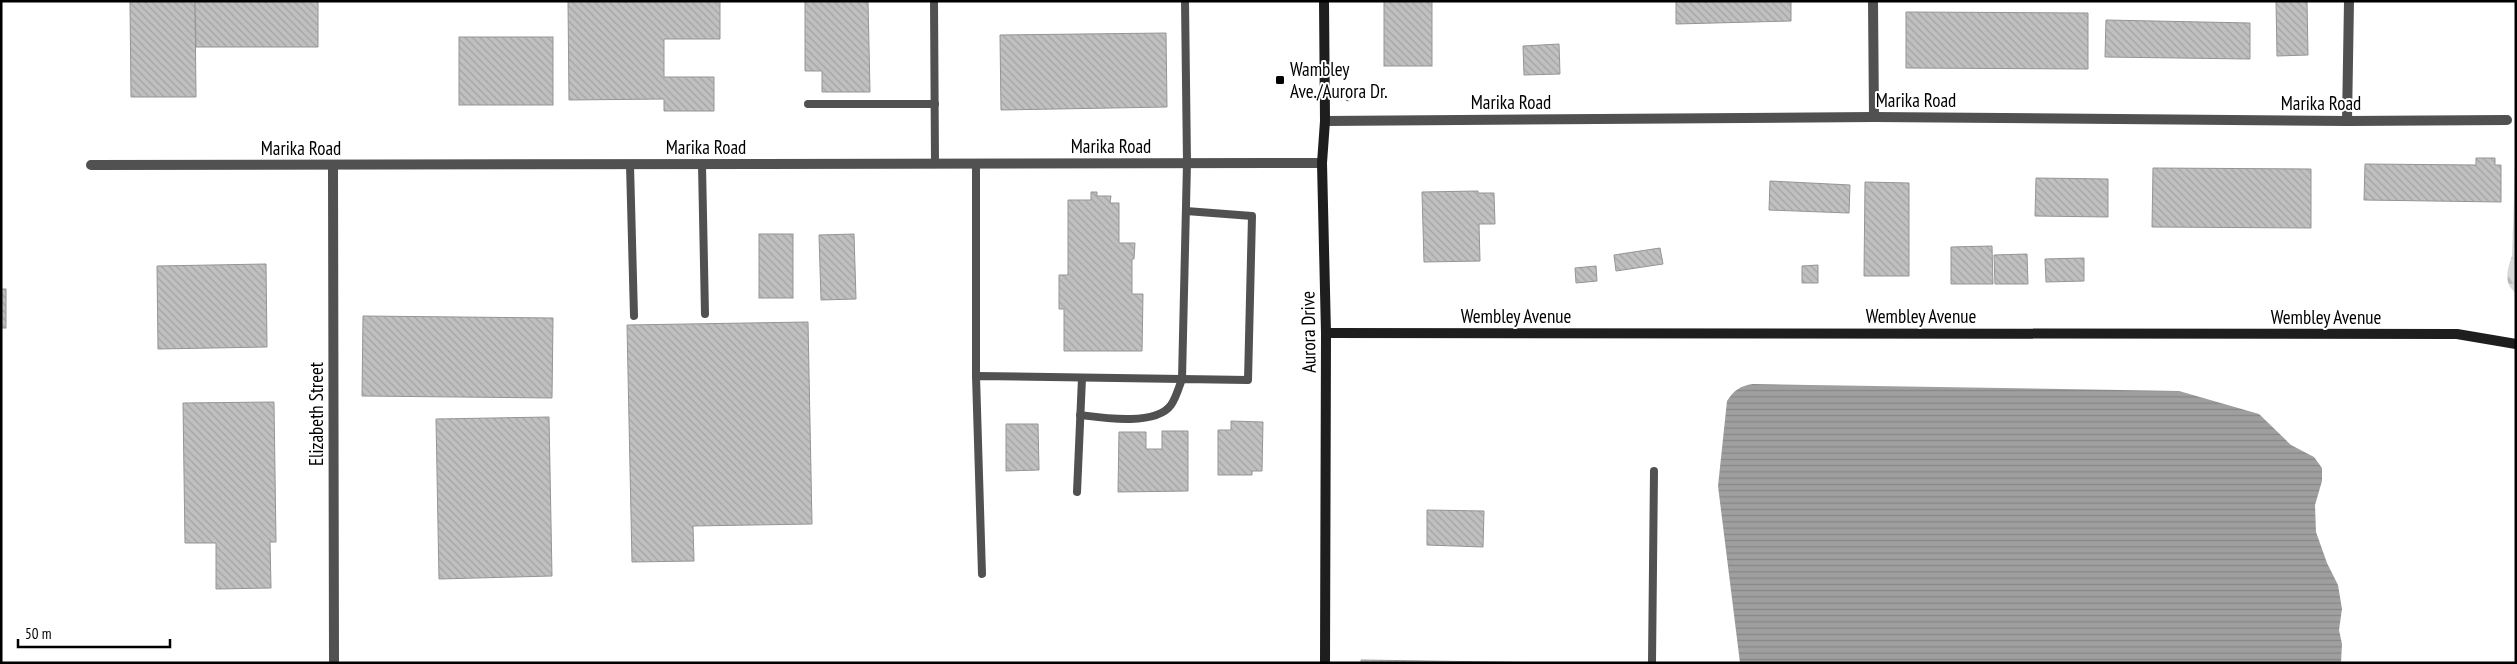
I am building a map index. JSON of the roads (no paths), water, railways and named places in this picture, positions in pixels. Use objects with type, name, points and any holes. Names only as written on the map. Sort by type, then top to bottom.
[{"type":"street","name":"Aurora Drive","points":[[1324,1],[1325,122],[1322,163],[1326,333],[1325,663]]},
{"type":"street","points":[[1873,1],[1874,117]]},
{"type":"street","points":[[2347,122],[2348,1]]},
{"type":"street","name":"Marika Road","points":[[1325,122],[1874,117],[2347,122],[2507,120]]},
{"type":"street","name":"Marika Road","points":[[91,164],[1322,163]]},
{"type":"street","name":"Elizabeth Street","points":[[333,165],[334,663]]},
{"type":"street","name":"Wembley Avenue","points":[[1326,333],[2447,334],[2516,344]]},
{"type":"lane","points":[[934,1],[934,164]]},
{"type":"lane","points":[[1080,415],[1120,420],[1161,414],[1172,404],[1182,379],[1188,163],[1185,1]]},
{"type":"lane","points":[[808,104],[935,104]]},
{"type":"lane","points":[[630,164],[634,316]]},
{"type":"lane","points":[[702,164],[705,314]]},
{"type":"lane","points":[[976,164],[976,376],[982,574]]},
{"type":"lane","points":[[976,376],[1248,380],[1252,216],[1186,211]]},
{"type":"lane","points":[[1077,492],[1082,378]]},
{"type":"lane","points":[[1652,663],[1654,471]]},
{"type":"place","name":"Wambley Ave./Aurora Dr.","points":[[1280,80]]}]
